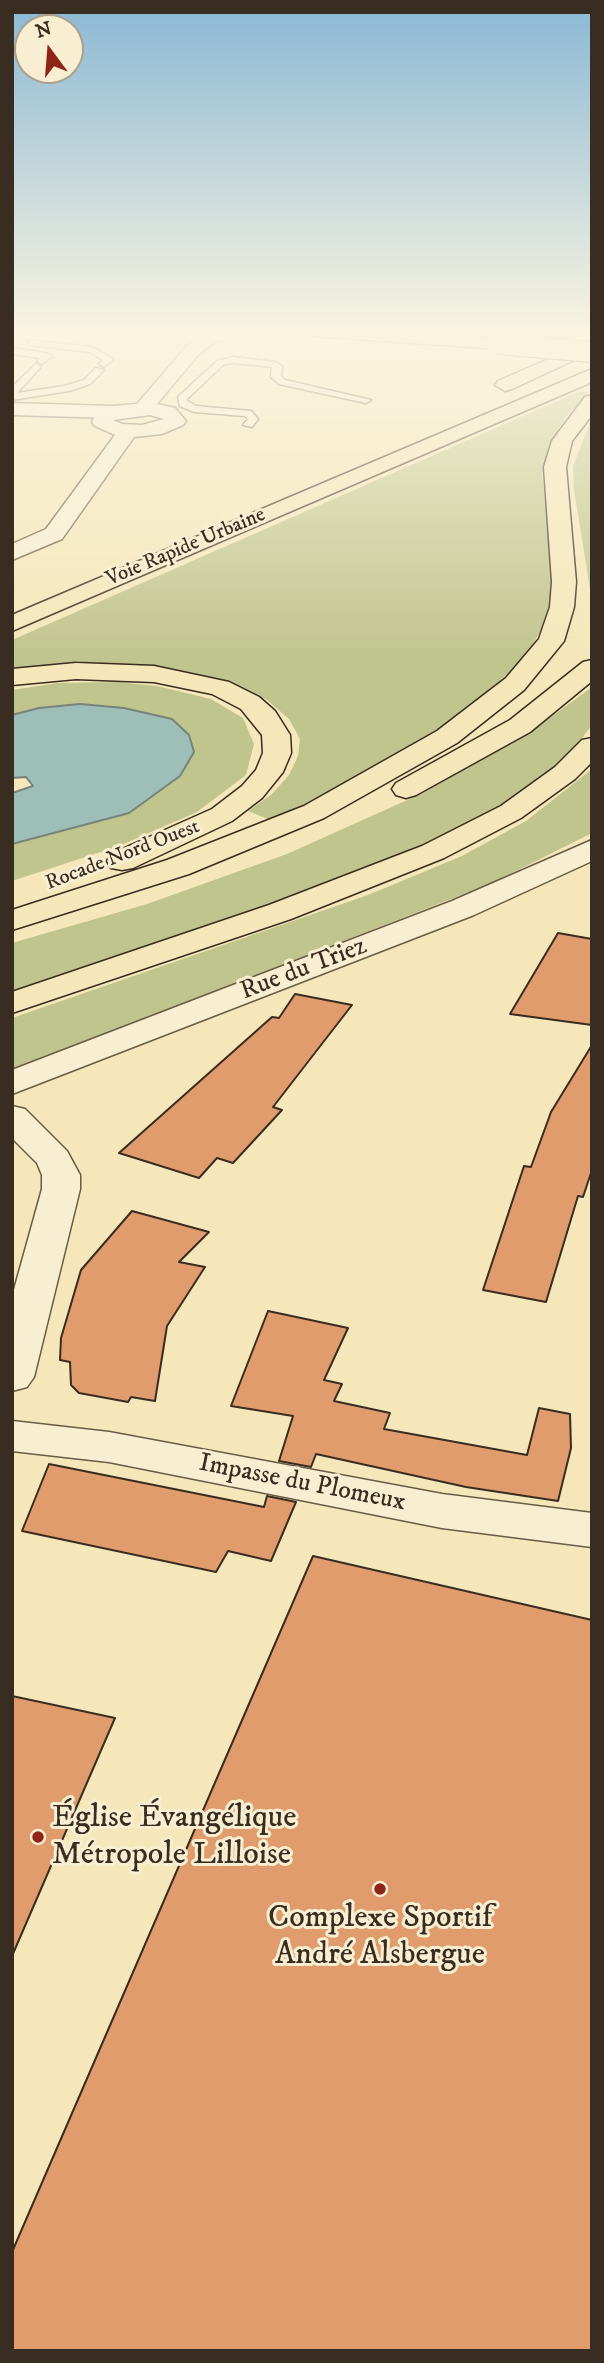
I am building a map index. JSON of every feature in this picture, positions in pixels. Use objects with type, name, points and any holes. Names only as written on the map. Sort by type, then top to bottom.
[{"type":"main road","points":[[351,455],[386,441]]},
{"type":"main road","name":"Voie Rapide Urbaine","points":[[12,624],[438,441]]},
{"type":"main road","points":[[12,920],[178,867],[314,812],[447,737],[515,684],[551,641],[560,614],[564,582],[554,493],[555,467],[562,441]]},
{"type":"main road","points":[[12,929],[214,868],[376,804],[520,726],[592,668]]},
{"type":"main road","name":"Rocade Nord Ouest","points":[[12,677],[120,671],[201,682],[250,703],[265,717],[276,735],[277,754],[269,772],[252,792],[222,815],[183,836],[121,861],[12,896]]},
{"type":"main road","points":[[12,1003],[268,916],[433,852],[512,812],[565,773],[592,746]]},
{"type":"street","points":[[12,553],[54,534],[121,441]]},
{"type":"street","name":"Rue du Triez","points":[[12,1083],[463,908],[592,849]]},
{"type":"street","points":[[12,1118],[54,1159],[61,1175],[61,1189],[12,1377]]},
{"type":"street","name":"Impasse du Plomeux","points":[[12,1436],[109,1447],[442,1511],[592,1530]]},
{"type":"green space","points":[[465,441],[552,441],[542,473],[554,574],[547,619],[526,657],[466,711],[394,759],[335,792],[270,820],[248,811],[272,794],[289,775],[298,756],[300,739],[289,719],[267,700],[226,682],[181,671],[134,665],[12,671],[12,640]]},
{"type":"green space","points":[[583,441],[592,441],[592,601],[574,490],[573,466]]},
{"type":"green space","points":[[117,682],[157,686],[211,699],[243,718],[254,744],[246,775],[197,812],[119,846],[12,881],[12,844],[34,839],[172,719],[124,708],[80,704],[39,708],[12,715],[12,690],[58,683]]},
{"type":"green space","points":[[592,687],[592,725],[582,738],[540,780],[471,824],[352,876],[12,994],[12,943],[147,904],[287,854],[423,793],[540,725]]},
{"type":"green space","points":[[592,769],[592,833],[492,883],[12,1070],[12,1018],[368,895],[462,856],[526,821]]},
{"type":"water","points":[[80,704],[124,708],[172,719],[189,735],[194,752],[180,776],[129,813],[12,844],[12,793],[33,786],[26,777],[12,778],[12,715],[39,708]]},
{"type":"building","points":[[558,933],[592,939],[592,1025],[510,1014]]},
{"type":"building","points":[[295,994],[352,1005],[273,1107],[282,1110],[233,1163],[217,1158],[199,1178],[119,1153],[272,1017],[279,1018]]},
{"type":"building","points":[[592,1045],[592,1170],[583,1197],[578,1196],[546,1302],[483,1290],[524,1166],[531,1167],[551,1112]]},
{"type":"building","points":[[132,1211],[209,1232],[179,1262],[205,1267],[167,1326],[155,1401],[131,1397],[128,1402],[79,1393],[71,1385],[70,1362],[60,1360],[61,1338],[81,1270]]},
{"type":"building","points":[[268,1311],[348,1328],[324,1380],[342,1384],[334,1401],[390,1413],[384,1429],[527,1455],[539,1408],[570,1414],[571,1448],[558,1501],[466,1487],[316,1454],[311,1467],[279,1461],[293,1416],[231,1406]]},
{"type":"building","points":[[49,1464],[264,1507],[267,1496],[296,1502],[271,1561],[228,1551],[216,1572],[22,1531]]},
{"type":"building","name":"Complexe Sportif André Alsbergue","points":[[313,1556],[592,1620],[592,2351],[12,2351],[12,2252]]},
{"type":"building","name":"Église Évangélique Métropole Lilloise","points":[[12,1696],[115,1718],[12,1956]]},
{"type":"place","name":"Église Évangélique Métropole Lilloise","points":[[38,1837]]},
{"type":"place","name":"Complexe Sportif André Alsbergue","points":[[380,1889]]}]
